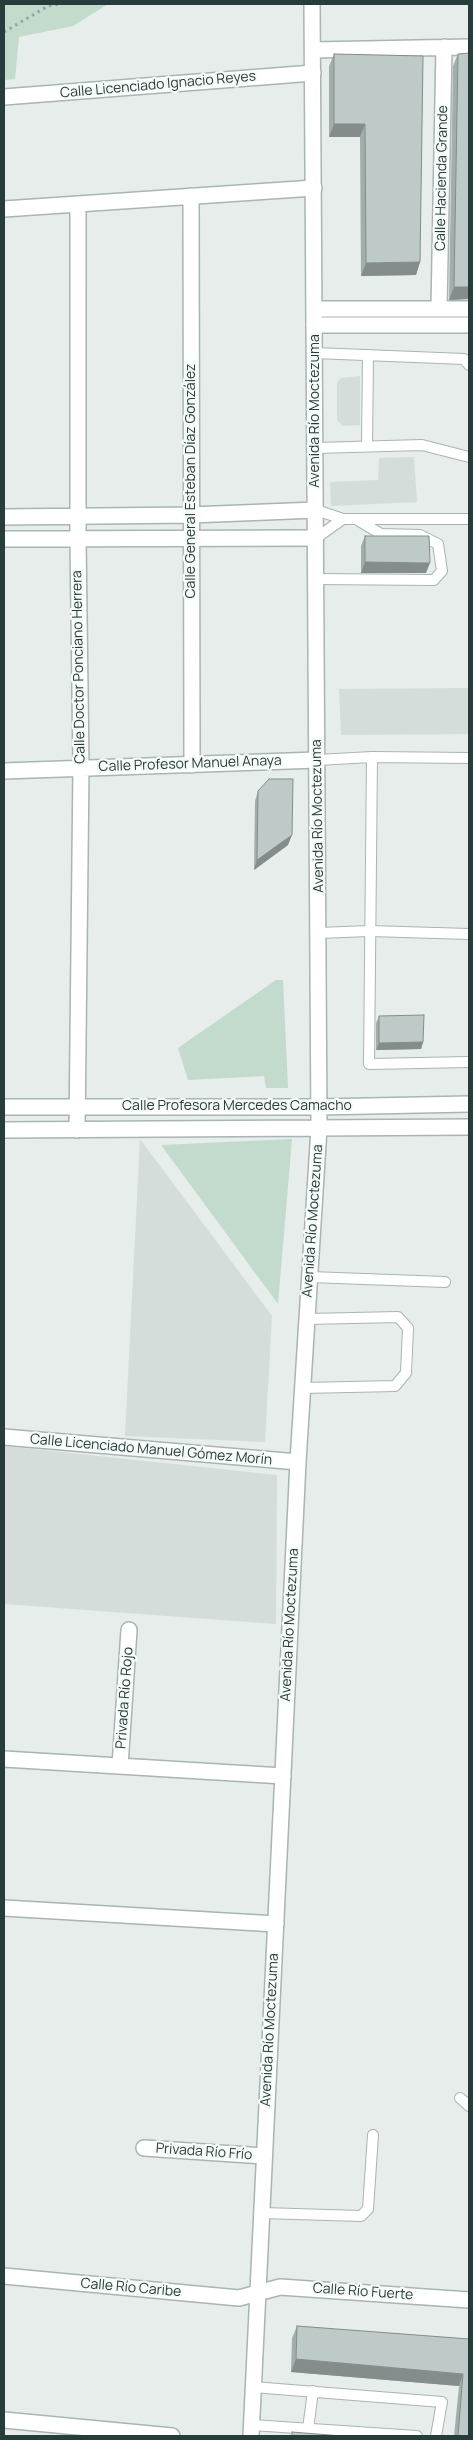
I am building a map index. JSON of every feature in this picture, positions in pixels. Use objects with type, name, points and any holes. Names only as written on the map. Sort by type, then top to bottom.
[{"type":"street","name":"Avenida Río Moctezuma","points":[[251,2431],[298,1462],[319,1128],[312,4]]},
{"type":"street","name":"Calle Hacienda Grande","points":[[439,309],[444,47]]},
{"type":"street","points":[[313,50],[469,47]]},
{"type":"street","name":"Calle Licenciado Ignacio Reyes","points":[[4,97],[313,73]]},
{"type":"street","points":[[4,208],[314,188]]},
{"type":"street","name":"Calle General Esteban Díaz González","points":[[190,196],[192,765]]},
{"type":"street","name":"Calle Doctor Ponciano Herrera","points":[[77,1130],[81,767],[78,539],[78,204]]},
{"type":"street","points":[[314,309],[469,309]]},
{"type":"street","points":[[314,326],[469,325]]},
{"type":"street","points":[[4,516],[191,515],[316,510]]},
{"type":"street","points":[[4,540],[316,538]]},
{"type":"street","name":"Calle Profesor Manuel Anaya","points":[[4,771],[317,760]]},
{"type":"street","name":"Calle Profesora Mercedes Camacho","points":[[4,1106],[319,1107],[469,1104]]},
{"type":"street","name":"Calle Profesora Mercedes Camacho","points":[[4,1130],[469,1127]]},
{"type":"street","name":"Calle Licenciado Manuel Gómez Morín","points":[[4,1437],[298,1462]]},
{"type":"street","name":"Privada Río Rojo","points":[[120,1766],[129,1630]]},
{"type":"street","points":[[4,1759],[283,1776]]},
{"type":"street","points":[[4,1908],[276,1924]]},
{"type":"street","name":"Privada Río Frío","points":[[144,2148],[264,2156]]},
{"type":"street","name":"Calle Río Caribe","points":[[4,2276],[239,2298],[258,2293]]},
{"type":"street","name":"Calle Río Fuerte","points":[[258,2293],[280,2287],[469,2300]]},
{"type":"street","points":[[4,2420],[172,2436]]},
{"type":"lane","points":[[315,353],[464,359],[469,365]]},
{"type":"lane","points":[[367,446],[368,355]]},
{"type":"lane","points":[[316,448],[422,445],[469,457]]},
{"type":"lane","points":[[316,510],[343,519],[469,519]]},
{"type":"lane","points":[[316,538],[343,519]]},
{"type":"lane","points":[[316,579],[434,580],[442,571],[438,544],[420,535],[381,534],[356,519]]},
{"type":"lane","points":[[372,757],[369,1064],[469,1062]]},
{"type":"lane","points":[[317,760],[372,757],[469,758]]},
{"type":"lane","points":[[318,934],[370,931],[469,934]]},
{"type":"lane","points":[[310,1277],[445,1282]]},
{"type":"lane","points":[[303,1388],[395,1386],[406,1374],[408,1328],[398,1317],[307,1319]]},
{"type":"lane","points":[[460,2098],[469,2106]]},
{"type":"lane","points":[[262,2213],[360,2216],[368,2210],[373,2135]]},
{"type":"lane","points":[[253,2387],[442,2402],[436,2436]]},
{"type":"lane","points":[[308,2429],[312,2391]]},
{"type":"lane","points":[[251,2431],[308,2429],[417,2436]]},
{"type":"path","points":[[4,32],[48,6],[61,4]]},
{"type":"shaded area","points":[[360,376],[360,425],[343,426],[337,420],[337,382],[341,378]]},
{"type":"shaded area","points":[[414,457],[417,502],[331,506],[330,482],[378,480],[379,458]]},
{"type":"shaded area","points":[[469,688],[469,734],[341,735],[339,689]]},
{"type":"shaded area","points":[[140,1139],[272,1316],[265,1442],[125,1436]]},
{"type":"shaded area","points":[[4,1446],[277,1475],[276,1624],[4,1604]]},
{"type":"green space","points":[[4,4],[108,4],[73,26],[19,37],[15,79],[4,80]]},
{"type":"green space","points":[[276,980],[283,980],[288,1088],[266,1088],[264,1076],[188,1080],[178,1048]]},
{"type":"green space","points":[[292,1139],[278,1304],[161,1145]]},
{"type":"building","points":[[469,53],[469,287],[454,287],[458,54]]},
{"type":"building","points":[[334,54],[423,56],[420,262],[366,263],[365,124],[334,124]]},
{"type":"building","points":[[365,536],[429,536],[430,563],[365,562]]},
{"type":"building","points":[[269,779],[293,779],[292,835],[257,860],[258,791]]},
{"type":"building","points":[[424,1015],[423,1042],[379,1043],[379,1016]]},
{"type":"building","points":[[297,2326],[469,2339],[469,2436],[458,2436],[463,2374],[296,2359]]},
{"type":"building","points":[[292,2432],[342,2436],[292,2436]]}]
